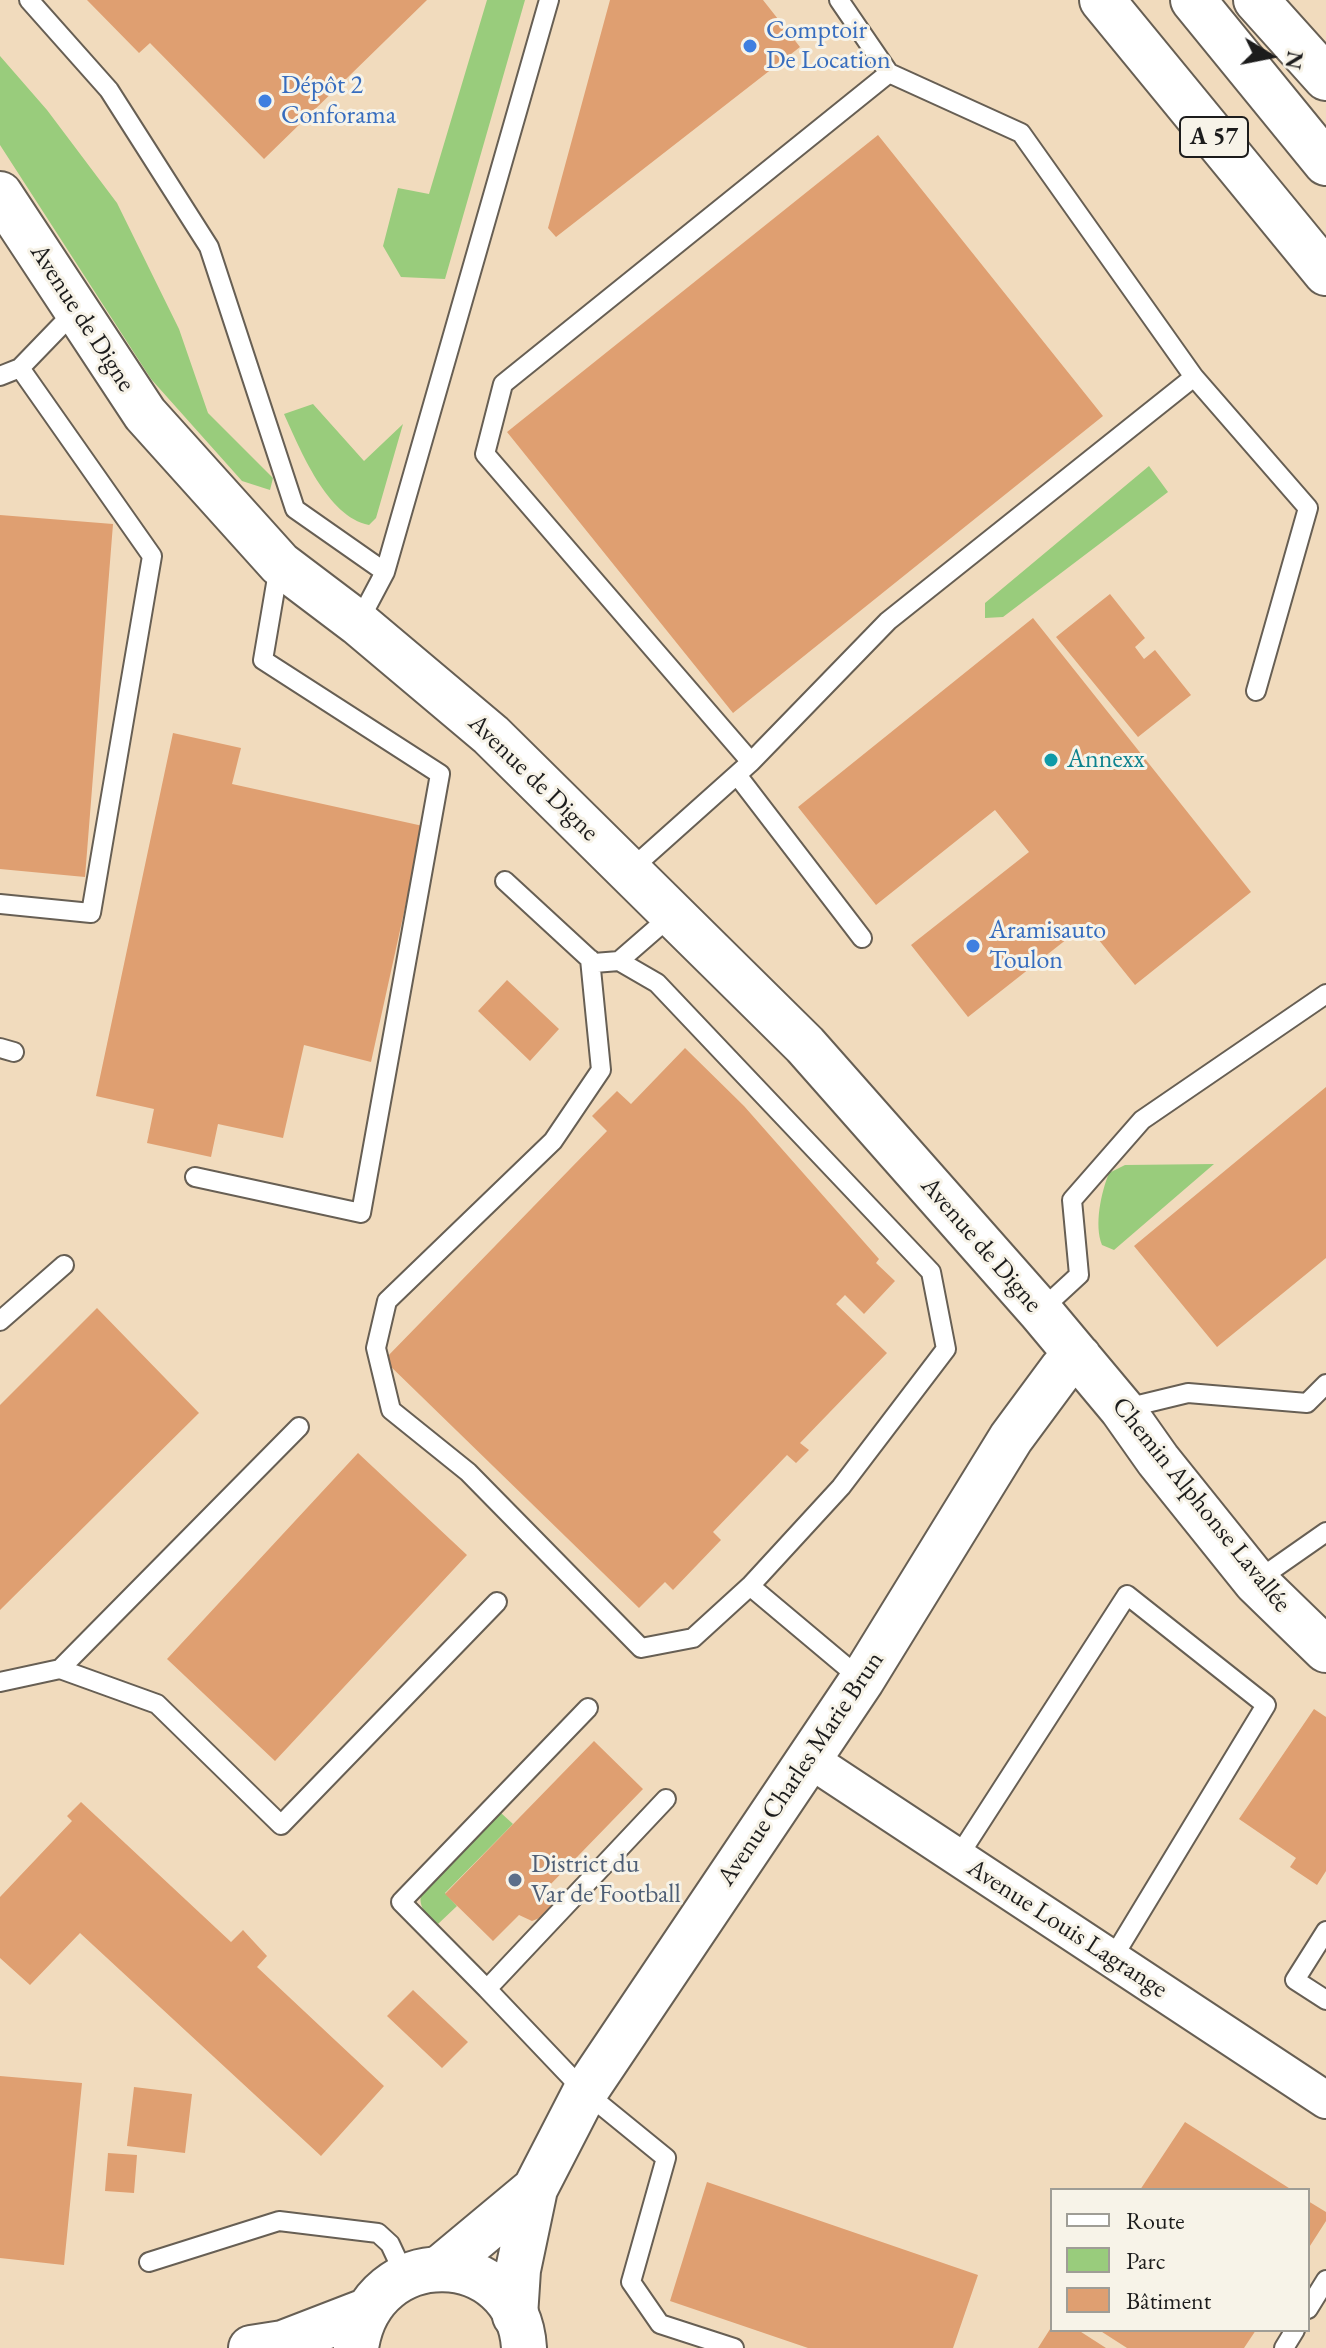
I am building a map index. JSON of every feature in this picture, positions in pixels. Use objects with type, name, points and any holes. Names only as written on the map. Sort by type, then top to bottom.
[{"type":"main road","name":"A 57","points":[[1102,0],[1326,273]]},
{"type":"main road","name":"A 57","points":[[1193,0],[1326,163]]},
{"type":"main road","points":[[1256,0],[1326,78]]},
{"type":"main road","name":"Avenue de Digne","points":[[0,194],[145,414],[280,564],[358,623],[491,735],[805,1045],[1079,1357]]},
{"type":"main road","name":"Chemin Alphonse Lavallée","points":[[1079,1357],[1256,1582],[1326,1650]]},
{"type":"main road","name":"Avenue Charles Marie Brun","points":[[535,2189],[585,2092],[862,1680],[1011,1438],[1062,1369],[1079,1357]]},
{"type":"main road","points":[[251,2348],[361,2330],[383,2291],[422,2272],[535,2189]]},
{"type":"main road","points":[[520,2332],[518,2270],[535,2189]]},
{"type":"main road","points":[[422,2272],[458,2270],[475,2276],[505,2299],[520,2332]]},
{"type":"street","name":"Avenue Louis Lagrange","points":[[809,1759],[1326,2100]]},
{"type":"lane","points":[[29,0],[109,90],[209,247],[295,509],[385,572]]},
{"type":"lane","points":[[358,623],[385,572],[549,0]]},
{"type":"lane","points":[[839,0],[889,73],[1021,133],[1194,377],[1308,508],[1256,691]]},
{"type":"lane","points":[[751,762],[485,454],[503,384],[889,73]]},
{"type":"lane","points":[[0,376],[20,368],[77,309]]},
{"type":"lane","points":[[0,904],[91,913],[152,556],[20,368]]},
{"type":"lane","points":[[629,871],[751,762],[888,621],[1194,377]]},
{"type":"lane","points":[[195,1177],[361,1213],[440,774],[263,660],[280,564]]},
{"type":"lane","points":[[737,775],[862,938]]},
{"type":"lane","points":[[505,881],[590,959],[594,963],[619,961],[657,983],[931,1272],[946,1349],[841,1487],[750,1586],[693,1638],[641,1648],[468,1472],[391,1410],[376,1348],[387,1301],[553,1141],[601,1070],[590,959]]},
{"type":"lane","points":[[619,961],[673,914]]},
{"type":"lane","points":[[1040,1311],[1079,1275],[1072,1200],[1142,1120],[1326,994]]},
{"type":"lane","points":[[0,1321],[64,1265]]},
{"type":"lane","points":[[1122,1409],[1188,1393],[1307,1403],[1326,1384]]},
{"type":"lane","points":[[60,1669],[299,1427]]},
{"type":"lane","points":[[1256,1582],[1326,1532]]},
{"type":"lane","points":[[750,1586],[862,1680]]},
{"type":"lane","points":[[958,1857],[1127,1595],[1266,1705],[1112,1959]]},
{"type":"lane","points":[[0,1682],[60,1669],[157,1704],[281,1825],[497,1602]]},
{"type":"lane","points":[[588,1708],[401,1902],[585,2092],[666,2158],[631,2282],[660,2324],[734,2348]]},
{"type":"lane","points":[[487,1989],[666,1799]]},
{"type":"lane","points":[[1326,1931],[1295,1980],[1326,2000]]},
{"type":"lane","points":[[149,2262],[279,2221],[378,2233],[422,2272]]},
{"type":"lane","points":[[1310,2306],[1326,2280]]},
{"type":"green space","points":[[487,0],[525,0],[445,279],[401,277],[383,246],[398,188],[429,194]]},
{"type":"green space","points":[[0,56],[47,110],[117,203],[179,329],[208,413],[273,478],[270,490],[242,481],[151,379],[0,145]]},
{"type":"green space","points":[[313,404],[364,461],[403,424],[376,518],[369,525],[354,519],[328,496],[298,445],[284,414]]},
{"type":"green space","points":[[1149,466],[1168,492],[1003,617],[985,618],[985,603]]},
{"type":"green space","points":[[1214,1164],[1114,1250],[1102,1245],[1100,1209],[1109,1173],[1125,1165]]},
{"type":"green space","points":[[501,1813],[513,1824],[445,1893],[457,1906],[438,1924],[422,1908],[421,1894]]},
{"type":"building","name":"Dépôt 2 Conforama","points":[[87,0],[427,0],[264,159],[150,43],[139,53]]},
{"type":"building","points":[[610,0],[763,0],[800,47],[556,237],[548,228]]},
{"type":"building","points":[[878,135],[1103,416],[733,713],[507,432]]},
{"type":"building","points":[[0,515],[113,524],[85,877],[0,869]]},
{"type":"building","points":[[1110,594],[1145,638],[1135,647],[1144,659],[1155,650],[1191,695],[1138,737],[1056,637]]},
{"type":"building","points":[[1033,618],[1251,892],[1135,985],[1086,924],[968,1017],[911,945],[1029,852],[995,810],[876,905],[798,807]]},
{"type":"building","points":[[173,733],[241,748],[232,784],[423,826],[371,1062],[304,1045],[283,1138],[218,1124],[211,1157],[147,1143],[154,1109],[96,1096]]},
{"type":"building","points":[[507,980],[559,1029],[530,1061],[478,1011]]},
{"type":"building","points":[[685,1048],[744,1106],[879,1259],[876,1263],[895,1281],[864,1314],[845,1295],[836,1304],[887,1353],[800,1443],[809,1450],[796,1463],[787,1455],[713,1532],[721,1540],[673,1590],[665,1582],[639,1608],[384,1360],[607,1131],[592,1116],[617,1091],[631,1104]]},
{"type":"building","points":[[1326,1087],[1326,1258],[1217,1347],[1134,1246]]},
{"type":"building","points":[[97,1308],[199,1413],[0,1610],[0,1405]]},
{"type":"building","points":[[358,1453],[467,1555],[275,1761],[167,1659]]},
{"type":"building","points":[[1314,1709],[1326,1717],[1326,1871],[1317,1885],[1290,1867],[1296,1858],[1239,1819]]},
{"type":"building","points":[[594,1741],[643,1789],[546,1889],[552,1903],[547,1915],[532,1921],[519,1915],[493,1941],[445,1894]]},
{"type":"building","points":[[81,1802],[231,1942],[243,1930],[267,1956],[257,1967],[384,2086],[321,2156],[80,1933],[30,1985],[0,1958],[0,1897],[72,1821],[67,1816]]},
{"type":"building","points":[[413,1990],[468,2042],[442,2068],[387,2016]]},
{"type":"building","points":[[0,2076],[82,2083],[64,2265],[0,2258]]},
{"type":"building","points":[[134,2087],[192,2094],[185,2153],[127,2146]]},
{"type":"building","points":[[1185,2122],[1289,2188],[1141,2188]]},
{"type":"building","points":[[108,2153],[137,2155],[134,2193],[105,2191]]},
{"type":"building","points":[[707,2182],[978,2275],[953,2348],[808,2348],[670,2301]]},
{"type":"building","points":[[1310,2202],[1326,2212],[1326,2221],[1310,2246]]},
{"type":"building","points":[[1050,2329],[1050,2332],[1081,2332],[1106,2348],[1038,2348]]},
{"type":"building","points":[[1102,2332],[1255,2332],[1244,2348],[1127,2348]]},
{"type":"place","name":"Comptoir De Location","points":[[750,46]]},
{"type":"place","name":"Dépôt 2 Conforama","points":[[265,101]]},
{"type":"place","name":"Annexx","points":[[1051,760]]},
{"type":"place","name":"Aramisauto Toulon","points":[[973,946]]},
{"type":"place","name":"District du Var de Football","points":[[515,1880]]}]
